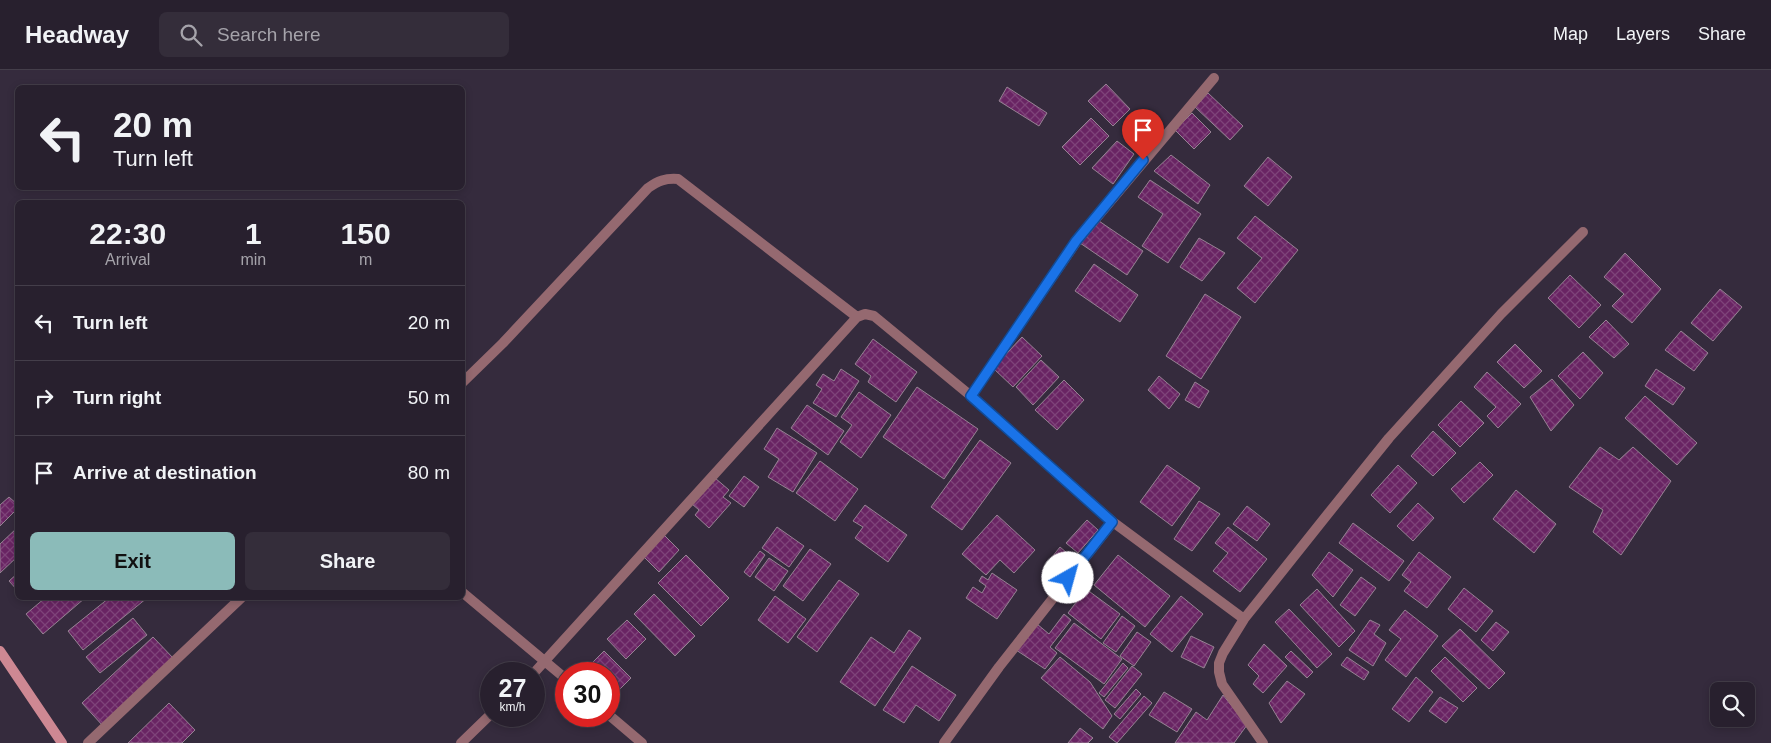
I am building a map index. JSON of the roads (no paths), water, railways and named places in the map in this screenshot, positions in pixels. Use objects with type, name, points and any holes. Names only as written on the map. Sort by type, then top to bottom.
[{"type":"main road","points":[[0,651],[62,743]]},
{"type":"street","points":[[971,396],[1076,241],[1214,78]]},
{"type":"street","points":[[465,380],[648,188],[659,180],[669,178],[678,179],[857,317]]},
{"type":"street","points":[[1263,743],[1222,684],[1219,663],[1222,653],[1244,619],[1389,438],[1502,314],[1583,232]]},
{"type":"street","points":[[546,662],[857,317],[865,314],[874,316],[971,396],[1112,522],[1244,619]]},
{"type":"street","points":[[944,743],[999,667],[1112,522]]},
{"type":"street","points":[[465,594],[555,670]]},
{"type":"street","points":[[88,743],[239,600]]},
{"type":"street","points":[[620,724],[642,743]]},
{"type":"street","points":[[461,743],[480,725]]}]
